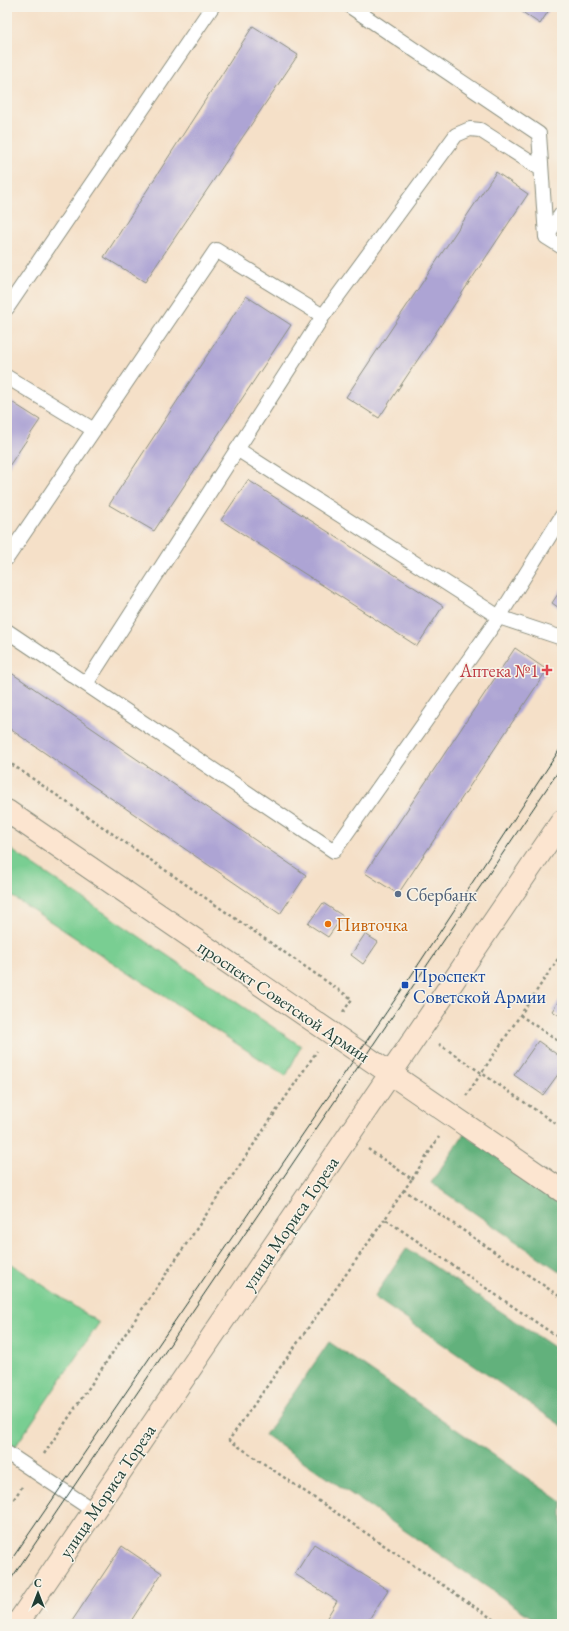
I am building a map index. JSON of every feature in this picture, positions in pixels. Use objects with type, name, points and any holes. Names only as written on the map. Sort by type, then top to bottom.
[{"type":"street","name":"проспект Советской Армии","points":[[7,811],[562,1191]]},
{"type":"street","name":"улица Мориса Тореза","points":[[17,1624],[421,1032],[562,821]]},
{"type":"lane","points":[[7,308],[212,7]]},
{"type":"lane","points":[[351,7],[539,134],[546,237]]},
{"type":"lane","points":[[86,684],[323,316],[456,135],[470,129],[480,130],[541,169]]},
{"type":"lane","points":[[546,237],[562,213]]},
{"type":"lane","points":[[546,237],[562,247]]},
{"type":"lane","points":[[7,558],[216,250],[323,316]]},
{"type":"lane","points":[[7,377],[94,430]]},
{"type":"lane","points":[[237,449],[499,617],[562,638]]},
{"type":"lane","points":[[7,631],[334,851],[499,617],[562,516]]},
{"type":"lane","points":[[7,1453],[94,1511]]},
{"type":"path","points":[[7,761],[352,999],[7,1509]]},
{"type":"path","points":[[500,1624],[229,1440],[385,1219],[452,1116],[562,953]]},
{"type":"path","points":[[520,1015],[562,1044]]},
{"type":"path","points":[[421,1032],[562,1128]]},
{"type":"path","points":[[349,1136],[412,1179]]},
{"type":"path","points":[[404,1190],[562,1298]]},
{"type":"path","points":[[385,1219],[562,1340]]},
{"type":"green space","points":[[7,847],[301,1046],[286,1076],[7,893]]},
{"type":"green space","points":[[464,1134],[562,1201],[562,1273],[431,1183]]},
{"type":"green space","points":[[407,1248],[562,1353],[562,1426],[374,1297]]},
{"type":"green space","points":[[7,1261],[99,1323],[13,1450],[7,1445]]},
{"type":"green space","points":[[329,1342],[562,1502],[562,1624],[541,1624],[265,1435]]},
{"type":"building","points":[[515,7],[551,7],[540,24]]},
{"type":"building","points":[[253,26],[298,55],[145,282],[104,257]]},
{"type":"building","points":[[496,172],[528,194],[379,418],[346,397]]},
{"type":"building","points":[[246,296],[291,325],[154,531],[109,505]]},
{"type":"building","points":[[7,399],[40,420],[7,469]]},
{"type":"building","points":[[248,480],[443,606],[417,646],[221,520]]},
{"type":"building","points":[[562,588],[562,610],[552,603]]},
{"type":"building","points":[[515,648],[547,670],[398,894],[365,873]]},
{"type":"building","points":[[7,670],[306,875],[280,914],[7,727]]},
{"type":"building","points":[[323,903],[343,916],[328,937],[308,924]]},
{"type":"building","points":[[365,934],[378,942],[363,964],[351,955]]},
{"type":"building","points":[[562,996],[562,1017],[552,1011]]},
{"type":"building","points":[[538,1041],[562,1058],[562,1069],[543,1095],[514,1075]]},
{"type":"building","points":[[314,1544],[388,1590],[366,1624],[323,1624],[337,1601],[295,1574]]},
{"type":"building","points":[[122,1546],[162,1573],[129,1624],[70,1624]]},
{"type":"tram line","points":[[7,1566],[405,985],[562,746]]},
{"type":"tram line","points":[[7,1585],[562,766]]},
{"type":"place","name":"Аптека №1","points":[[547,670]]},
{"type":"place","name":"Сбербанк","points":[[398,894]]},
{"type":"place","name":"Пивточка","points":[[328,924]]},
{"type":"place","name":"Проспект Советской Армии","points":[[405,985]]}]
